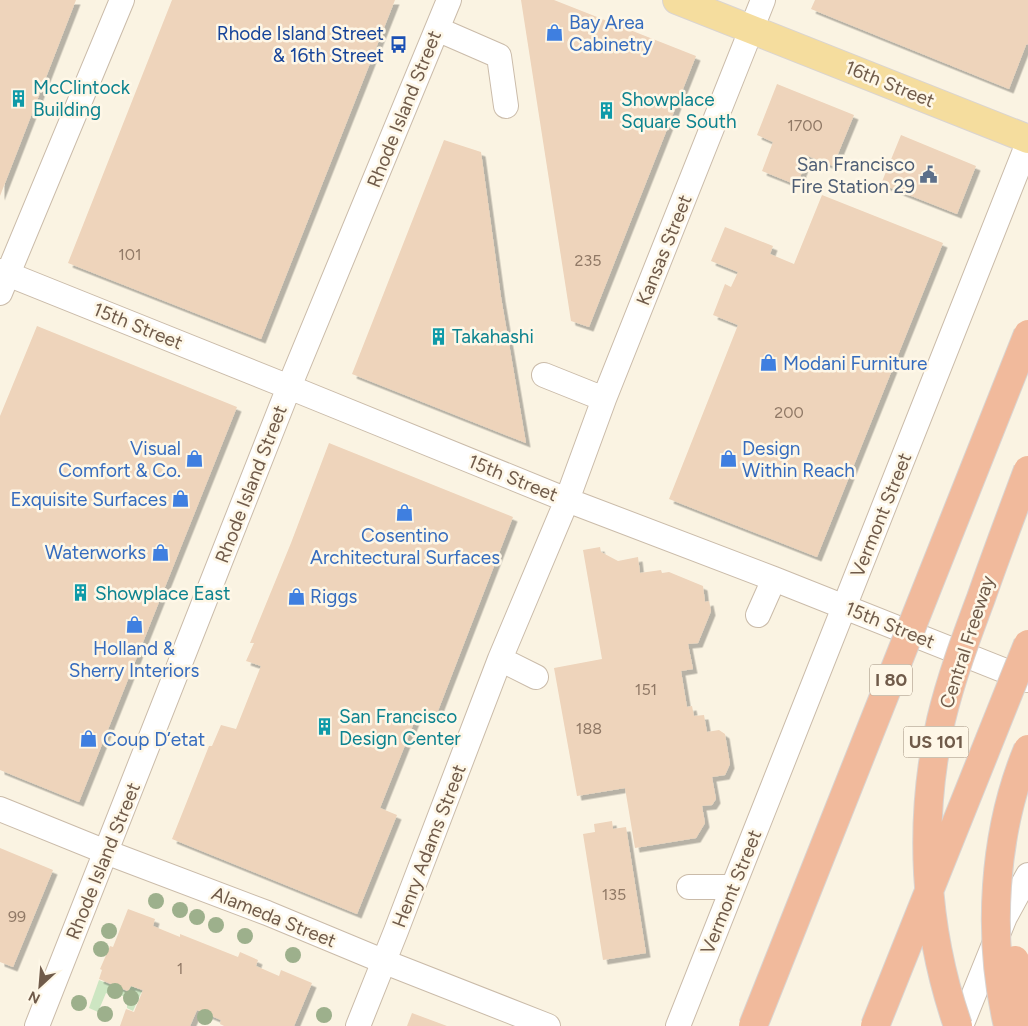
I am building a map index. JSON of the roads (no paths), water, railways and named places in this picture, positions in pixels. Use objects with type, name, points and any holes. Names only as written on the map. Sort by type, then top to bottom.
[{"type":"highway","name":"I 80","points":[[754,1026],[1028,334]]},
{"type":"highway","name":"Central Freeway","points":[[959,1026],[946,988],[937,950],[929,894],[927,824],[932,771],[942,719],[955,670],[1028,470]]},
{"type":"highway","points":[[875,1026],[1028,644]]},
{"type":"highway","points":[[1008,1026],[997,956],[997,887],[1006,822],[1013,791],[1028,749]]},
{"type":"highway","points":[[1028,758],[1014,823],[1010,889],[1014,954],[1019,986],[1028,1022]]},
{"type":"main road","name":"16th Street","points":[[677,0],[1028,139]]},
{"type":"main road","name":"16th Street","points":[[722,0],[752,30]]},
{"type":"street","points":[[2,280],[122,0]]},
{"type":"street","name":"Rhode Island Street","points":[[37,1026],[289,387],[449,0]]},
{"type":"street","name":"Kansas Street","points":[[567,500],[604,399],[763,0]]},
{"type":"street","points":[[437,29],[499,56],[506,106]]},
{"type":"street","name":"Vermont Street","points":[[678,1026],[1028,144]]},
{"type":"street","name":"15th Street","points":[[2,280],[289,387],[567,500],[774,579],[1028,680]]},
{"type":"street","points":[[544,375],[604,399]]},
{"type":"street","name":"Henry Adams Street","points":[[358,1026],[500,660],[567,500]]},
{"type":"street","points":[[758,615],[774,579]]},
{"type":"street","points":[[500,660],[536,678]]},
{"type":"street","name":"Alameda Street","points":[[0,809],[106,852],[267,913],[384,962],[548,1026]]},
{"type":"street","points":[[959,1026],[1005,916],[1028,875]]},
{"type":"street","points":[[688,887],[733,887]]},
{"type":"street","points":[[1004,1026],[1028,964]]},
{"type":"place","name":"Bay Area Cabinetry","points":[[555,33]]},
{"type":"place","name":"Rhode Island Street & 16th Street","points":[[398,44]]},
{"type":"place","name":"McClintock Building","points":[[19,98]]},
{"type":"place","name":"Showplace Square South","points":[[607,110]]},
{"type":"place","name":"San Francisco Fire Station 29","points":[[929,175]]},
{"type":"place","name":"Takahashi","points":[[438,336]]},
{"type":"place","name":"Modani Furniture","points":[[769,363]]},
{"type":"place","name":"Visual Comfort & Co.","points":[[195,459]]},
{"type":"place","name":"Design Within Reach","points":[[728,459]]},
{"type":"place","name":"Exquisite Surfaces","points":[[181,499]]},
{"type":"place","name":"Cosentino Architectural Surfaces","points":[[405,512]]},
{"type":"place","name":"Waterworks","points":[[160,552]]},
{"type":"place","name":"Showplace East","points":[[81,593]]},
{"type":"place","name":"Riggs","points":[[296,596]]},
{"type":"place","name":"Holland & Sherry Interiors","points":[[134,625]]},
{"type":"place","name":"San Francisco Design Center","points":[[325,727]]},
{"type":"place","name":"Coup D’etat","points":[[89,739]]}]
